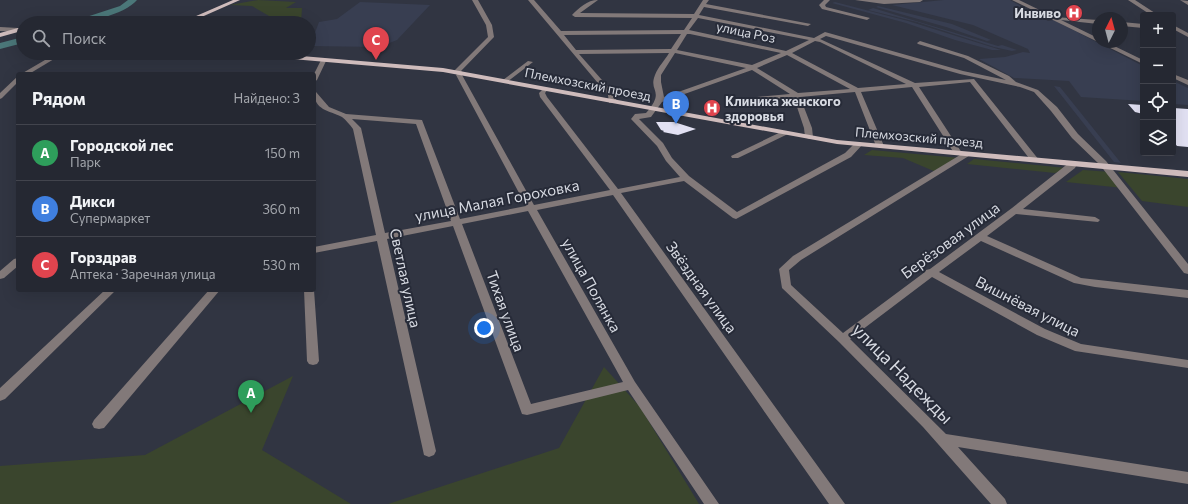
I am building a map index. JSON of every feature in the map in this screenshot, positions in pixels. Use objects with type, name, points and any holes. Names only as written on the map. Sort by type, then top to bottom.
[{"type":"main road","points":[[199,16],[237,0]]},
{"type":"main road","points":[[0,35],[16,32]]},
{"type":"main road","points":[[316,59],[323,60]]},
{"type":"main road","name":"Племхозский проезд","points":[[323,60],[415,66],[458,72],[786,133],[859,144],[1188,174]]},
{"type":"street","points":[[458,72],[491,37],[490,27],[485,16],[477,7],[475,0]]},
{"type":"street","points":[[531,0],[561,33],[611,94],[613,97],[612,101]]},
{"type":"street","points":[[596,0],[575,14],[577,16],[695,15],[817,39],[913,85],[963,154]]},
{"type":"street","points":[[827,0],[822,5],[824,8],[867,18]]},
{"type":"street","points":[[858,0],[884,2],[920,0]]},
{"type":"street","points":[[1015,0],[1092,37]]},
{"type":"street","points":[[1131,0],[1150,12]]},
{"type":"street","points":[[1183,0],[1188,3]]},
{"type":"street","points":[[808,24],[704,2],[657,76],[661,95],[660,100],[648,115],[637,116],[636,120],[660,145],[669,159],[686,178],[736,216],[848,155],[859,144]]},
{"type":"street","points":[[1050,17],[1092,21]]},
{"type":"street","points":[[1128,25],[1140,26]]},
{"type":"street","points":[[1176,28],[1188,30]]},
{"type":"street","points":[[0,29],[16,31]]},
{"type":"street","points":[[1176,29],[1188,35]]},
{"type":"street","name":"улица Роз","points":[[561,33],[686,32],[788,53],[857,90]]},
{"type":"street","points":[[660,100],[690,91],[788,53],[825,34],[962,73],[1029,88],[1040,94],[1072,132],[1106,167],[1188,271]]},
{"type":"street","points":[[920,43],[970,59],[1009,78],[1014,84]]},
{"type":"street","points":[[1114,48],[1140,61]]},
{"type":"street","points":[[576,52],[673,51],[751,67],[796,96],[808,128],[809,137]]},
{"type":"street","points":[[28,72],[49,60]]},
{"type":"street","points":[[316,76],[323,60]]},
{"type":"street","points":[[505,81],[530,62]]},
{"type":"street","name":"улица Полянка","points":[[458,72],[531,208],[631,385],[712,504]]},
{"type":"street","points":[[1176,77],[1188,83]]},
{"type":"street","points":[[0,97],[16,80]]},
{"type":"street","points":[[757,99],[969,80],[974,81],[1035,160]]},
{"type":"street","name":"Звёздная улица","points":[[545,89],[542,92],[543,96],[615,191],[838,504]]},
{"type":"street","points":[[857,90],[880,146]]},
{"type":"street","points":[[316,96],[326,109],[345,116]]},
{"type":"street","name":"Тихая улица","points":[[345,116],[419,122],[527,410],[631,385]]},
{"type":"street","name":"Светлая улица","points":[[345,116],[357,128],[429,451]]},
{"type":"street","points":[[735,156],[786,133]]},
{"type":"street","name":"улица Надежды","points":[[963,154],[797,258],[784,269],[786,286],[843,339],[944,439],[1000,504]]},
{"type":"street","name":"Берёзовая улица","points":[[843,339],[930,272],[1016,211],[1073,164]]},
{"type":"street","name":"улица Малая Гороховка","points":[[316,250],[686,178]]},
{"type":"street","points":[[1016,211],[1095,220]]},
{"type":"street","points":[[979,236],[1078,281],[1188,294]]},
{"type":"street","points":[[0,276],[16,263]]},
{"type":"street","name":"Вишнёвая улица","points":[[930,272],[1041,332],[1079,348],[1188,364]]},
{"type":"street","points":[[0,396],[110,292]]},
{"type":"street","points":[[99,424],[213,292]]},
{"type":"street","points":[[309,292],[313,361]]},
{"type":"street","points":[[944,439],[1188,478]]},
{"type":"shaded area","points":[[944,0],[1010,0],[1048,21],[1054,20],[1092,40],[1092,48],[1108,48],[1140,64],[1140,101],[1081,97],[1069,81],[1014,78],[979,59],[1005,57],[1023,52],[1030,53],[1028,49],[973,25],[892,5]]},
{"type":"shaded area","points":[[360,2],[430,5],[397,40],[379,47],[316,46],[316,30],[319,22],[337,19]]},
{"type":"shaded area","points":[[835,2],[908,21],[1001,50],[992,50],[955,40],[906,23],[832,3]]},
{"type":"shaded area","points":[[878,6],[952,24],[991,40],[987,41],[946,27],[876,7]]},
{"type":"shaded area","points":[[873,8],[998,46],[1002,45],[1017,50],[1012,51],[994,47],[917,22],[868,10]]},
{"type":"shaded area","points":[[1176,82],[1188,88],[1188,105],[1176,104]]},
{"type":"shaded area","points":[[1054,86],[1060,87],[1121,163],[1114,162]]},
{"type":"green space","points":[[258,0],[296,2],[286,8],[302,8],[301,16],[269,16],[252,6],[230,5]]},
{"type":"green space","points":[[872,150],[960,158],[936,172],[903,158],[864,155]]},
{"type":"green space","points":[[974,159],[1066,168],[1055,173],[967,164]]},
{"type":"green space","points":[[1083,170],[1111,172],[1123,188],[1066,182]]},
{"type":"green space","points":[[1118,172],[1188,179],[1188,207],[1142,201]]},
{"type":"green space","points":[[604,367],[640,407],[699,504],[388,504],[559,448]]},
{"type":"green space","points":[[293,376],[262,450],[351,504],[0,504],[0,466],[145,455]]},
{"type":"building","points":[[1128,104],[1140,105],[1140,113],[1135,112]]},
{"type":"building","points":[[1176,108],[1188,109],[1188,147],[1177,146]]},
{"type":"building","points":[[656,122],[674,122],[696,129],[678,135],[663,132],[664,131],[661,130]]},
{"type":"waterway","points":[[96,16],[123,8],[133,0]]},
{"type":"waterway","points":[[0,46],[16,42]]},
{"type":"place","name":"Инвиво","points":[[1074,13]]},
{"type":"place","name":"Горздрав","points":[[376,60]]},
{"type":"place","name":"Клиника женского здоровья","points":[[712,108]]},
{"type":"place","name":"Дикси","points":[[676,124]]},
{"type":"place","name":"Городской лес","points":[[251,413]]}]
